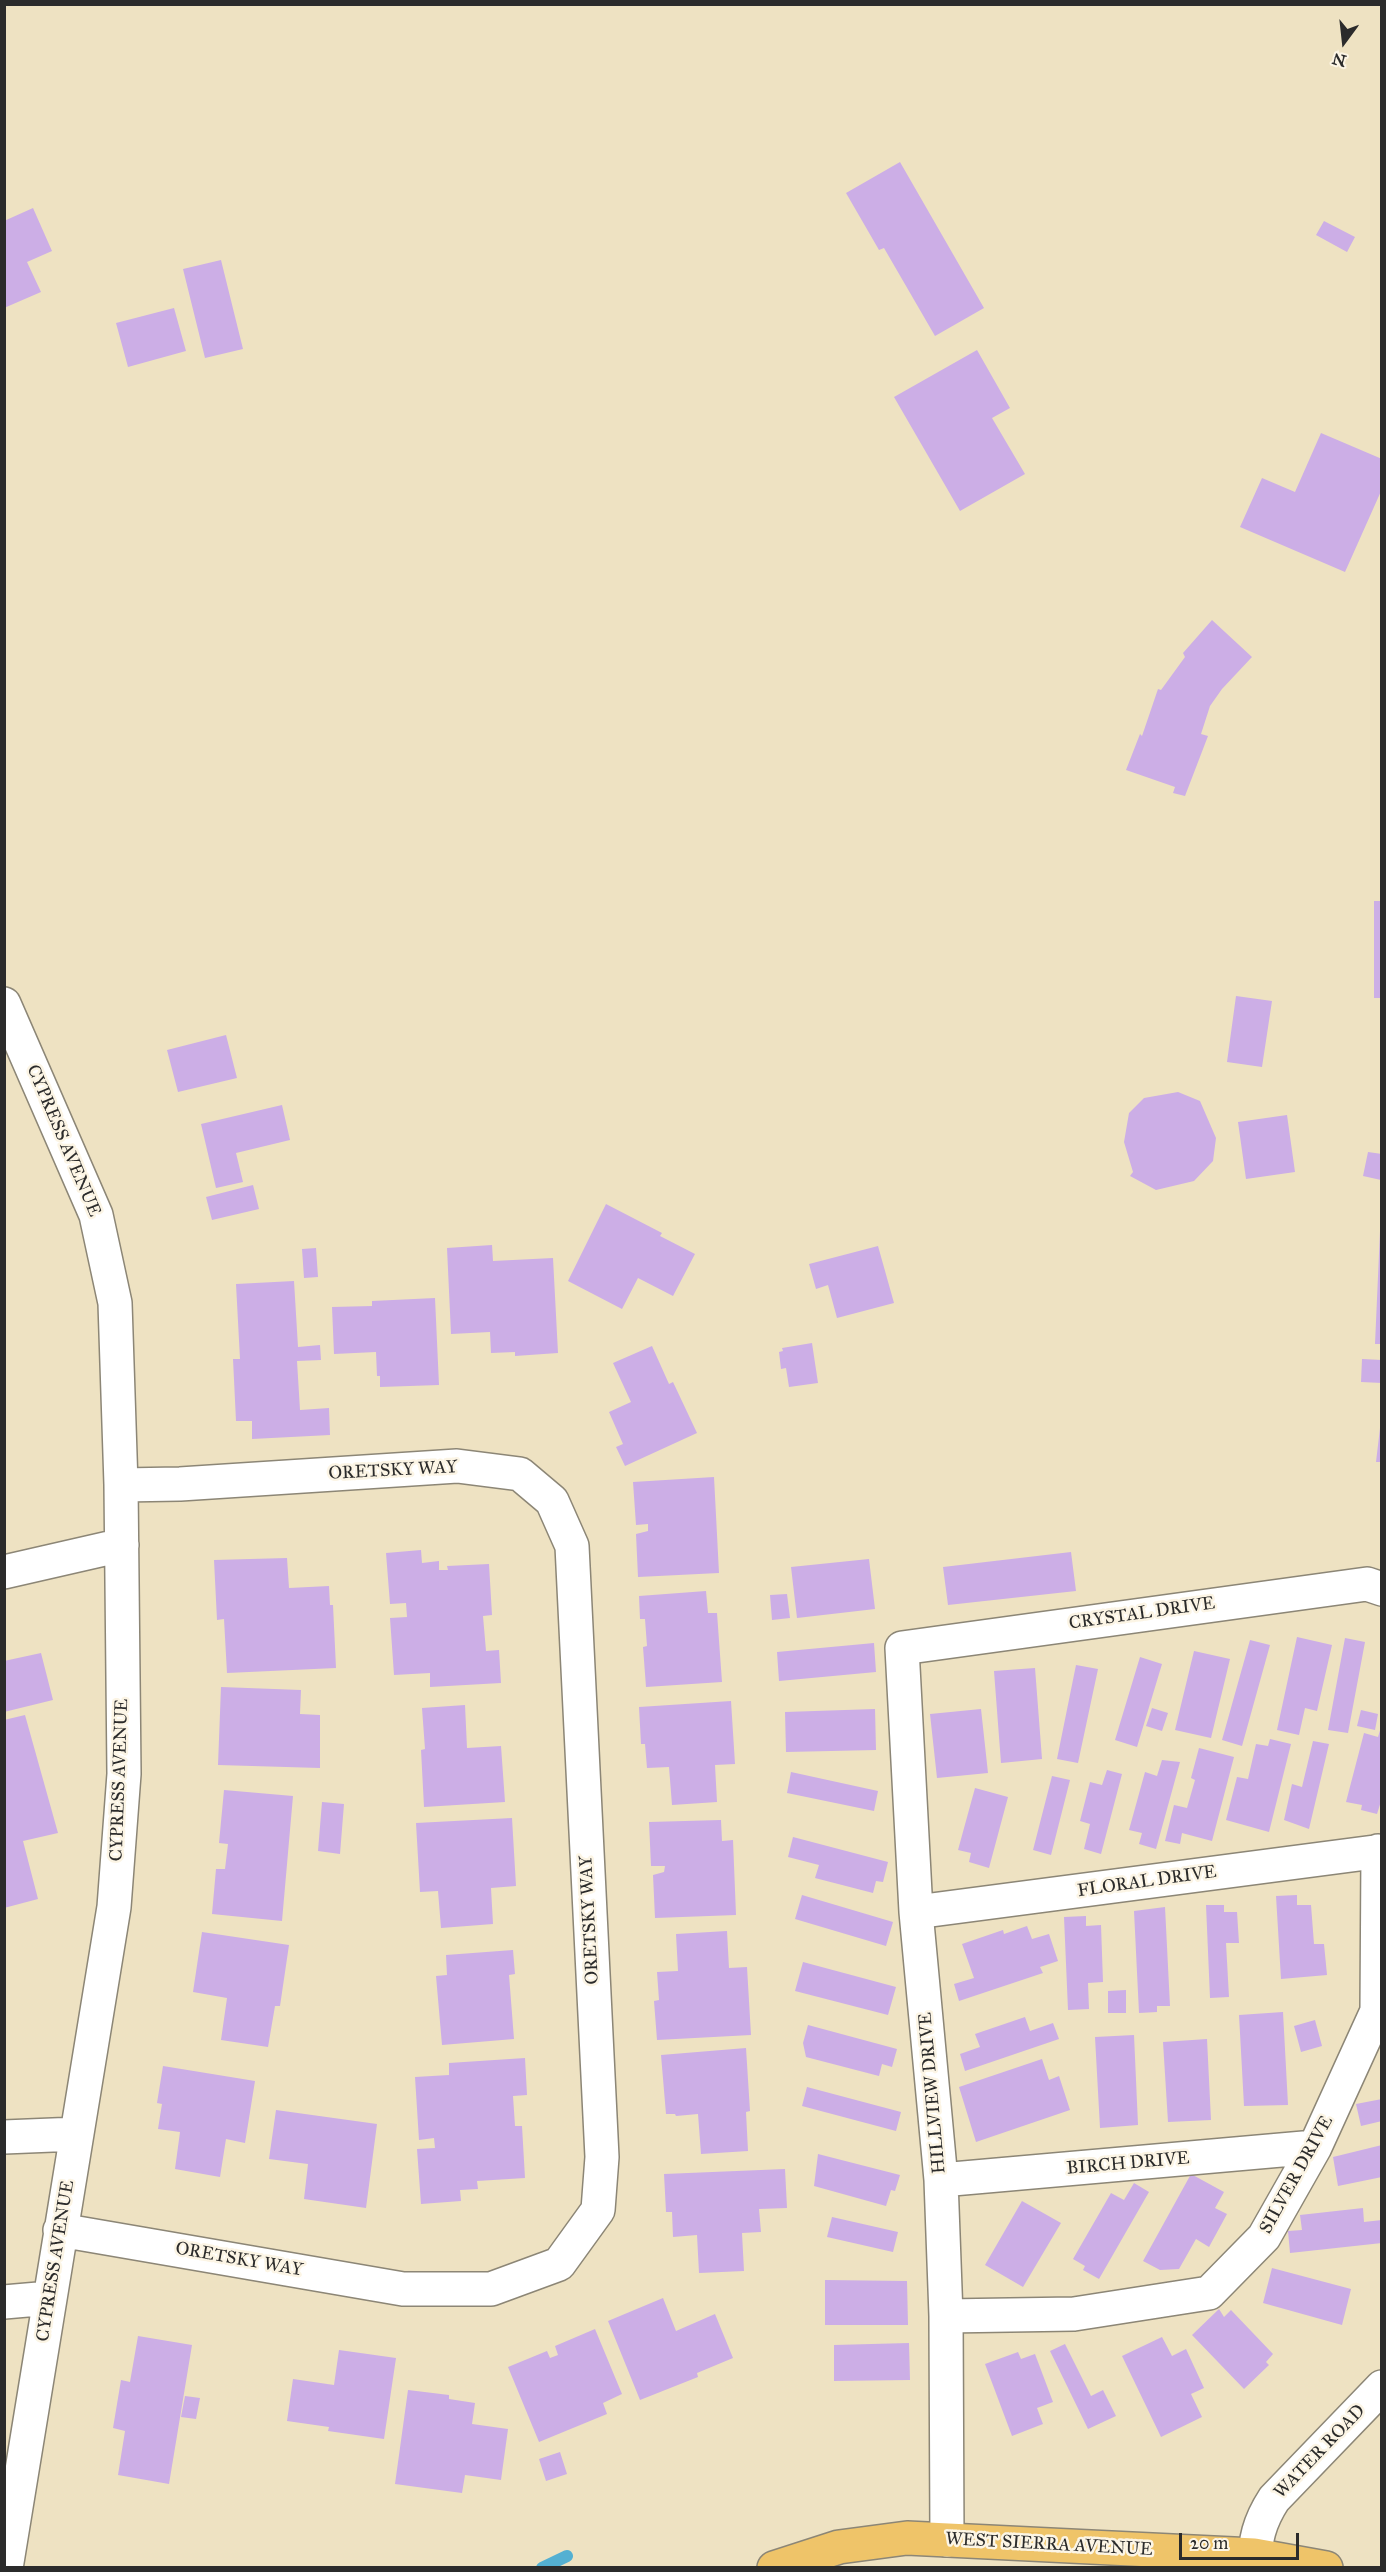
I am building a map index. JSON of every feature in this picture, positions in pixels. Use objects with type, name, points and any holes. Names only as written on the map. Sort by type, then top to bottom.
[{"type":"main road","name":"WEST SIERRA AVENUE","points":[[774,2568],[839,2547],[907,2538],[1254,2561],[1326,2568]]},
{"type":"street","name":"CYPRESS AVENUE","points":[[4,1005],[96,1215],[115,1303],[122,1485],[124,1774],[114,1906],[6,2568]]},
{"type":"street","name":"ORETSKY WAY","points":[[60,2230],[403,2289],[491,2289],[559,2264],[598,2210],[602,2157],[572,1546],[552,1501],[520,1474],[457,1466],[180,1484],[122,1485]]},
{"type":"street","points":[[4,1572],[122,1545]]},
{"type":"street","name":"CRYSTAL DRIVE","points":[[902,1648],[1367,1584],[1382,1589]]},
{"type":"street","name":"HILLVIEW DRIVE","points":[[902,1648],[915,1912],[941,2180],[946,2316],[946,2540]]},
{"type":"street","name":"FLORAL DRIVE","points":[[915,1912],[1380,1851]]},
{"type":"street","name":"SILVER DRIVE","points":[[946,2316],[1074,2314],[1209,2293],[1264,2237],[1315,2147],[1377,2011],[1380,1851]]},
{"type":"street","points":[[4,2137],[76,2134]]},
{"type":"street","name":"BIRCH DRIVE","points":[[941,2180],[1315,2147]]},
{"type":"street","points":[[4,2302],[50,2298]]},
{"type":"street","name":"WATER ROAD","points":[[1254,2561],[1256,2534],[1274,2499],[1382,2387]]},
{"type":"building","points":[[900,162],[984,308],[935,336],[884,248],[879,250],[846,193]]},
{"type":"building","points":[[33,208],[52,251],[27,262],[41,292],[4,308],[4,221]]},
{"type":"building","points":[[1324,221],[1355,237],[1347,252],[1316,235]]},
{"type":"building","points":[[221,260],[243,349],[205,358],[183,269]]},
{"type":"building","points":[[174,308],[186,351],[128,367],[116,323]]},
{"type":"building","points":[[977,350],[1010,408],[992,418],[1025,474],[960,511],[894,397]]},
{"type":"building","points":[[1321,433],[1382,459],[1382,489],[1345,572],[1240,527],[1262,478],[1295,492]]},
{"type":"building","points":[[1212,620],[1252,657],[1222,689],[1210,706],[1201,734],[1208,736],[1185,796],[1173,793],[1175,787],[1126,770],[1140,734],[1142,736],[1158,689],[1161,690],[1185,657],[1183,653]]},
{"type":"building","points":[[1374,901],[1382,901],[1382,998],[1374,998]]},
{"type":"building","points":[[1236,996],[1272,1001],[1262,1067],[1227,1062]]},
{"type":"building","points":[[226,1035],[237,1078],[178,1092],[167,1050]]},
{"type":"building","points":[[1178,1092],[1200,1101],[1216,1138],[1213,1161],[1194,1181],[1156,1190],[1130,1176],[1133,1172],[1124,1142],[1129,1113],[1144,1098]]},
{"type":"building","points":[[282,1105],[290,1140],[236,1153],[243,1182],[216,1188],[201,1124]]},
{"type":"building","points":[[1287,1115],[1295,1172],[1246,1179],[1238,1122]]},
{"type":"building","points":[[1368,1152],[1382,1154],[1381,1180],[1363,1176]]},
{"type":"building","points":[[253,1185],[259,1209],[212,1220],[206,1197]]},
{"type":"building","points":[[606,1204],[662,1233],[660,1236],[695,1254],[673,1296],[638,1278],[622,1309],[568,1281]]},
{"type":"building","points":[[1380,1231],[1382,1231],[1382,1344],[1375,1344]]},
{"type":"building","points":[[492,1245],[493,1261],[553,1258],[558,1353],[515,1356],[515,1352],[491,1353],[490,1332],[451,1334],[447,1248]]},
{"type":"building","points":[[878,1246],[894,1303],[837,1318],[828,1285],[816,1289],[809,1264]]},
{"type":"building","points":[[316,1248],[318,1277],[304,1278],[302,1249]]},
{"type":"building","points":[[294,1281],[298,1347],[320,1345],[321,1360],[297,1361],[300,1410],[329,1408],[330,1435],[252,1439],[252,1421],[236,1421],[233,1359],[240,1359],[236,1284]]},
{"type":"building","points":[[435,1298],[439,1385],[380,1387],[376,1352],[334,1354],[332,1307],[372,1306],[372,1301]]},
{"type":"building","points":[[812,1343],[818,1383],[789,1387],[786,1368],[781,1369],[779,1352],[783,1351],[782,1348]]},
{"type":"building","points":[[652,1346],[669,1384],[673,1382],[697,1433],[625,1466],[616,1447],[623,1444],[609,1412],[631,1402],[613,1363]]},
{"type":"building","points":[[1362,1359],[1382,1360],[1382,1383],[1361,1382]]},
{"type":"building","points":[[1380,1428],[1382,1428],[1382,1462],[1376,1462]]},
{"type":"building","points":[[714,1477],[719,1573],[638,1577],[636,1534],[648,1531],[648,1524],[636,1525],[633,1482]]},
{"type":"building","points":[[421,1550],[422,1563],[439,1561],[439,1570],[448,1570],[447,1566],[489,1564],[492,1615],[483,1616],[486,1651],[499,1650],[501,1683],[430,1687],[430,1673],[394,1675],[390,1618],[407,1617],[406,1603],[390,1604],[386,1553]]},
{"type":"building","points":[[1071,1552],[1076,1591],[948,1605],[943,1567]]},
{"type":"building","points":[[287,1558],[289,1588],[329,1586],[330,1605],[333,1605],[336,1668],[227,1673],[224,1619],[217,1620],[214,1560]]},
{"type":"building","points":[[869,1559],[875,1609],[797,1618],[791,1567]]},
{"type":"building","points":[[706,1591],[708,1613],[717,1613],[722,1682],[646,1687],[643,1647],[647,1646],[645,1619],[640,1619],[639,1596]]},
{"type":"building","points":[[787,1594],[790,1618],[772,1620],[770,1595]]},
{"type":"building","points":[[1297,1637],[1332,1645],[1317,1711],[1305,1708],[1299,1735],[1277,1730]]},
{"type":"building","points":[[1345,1638],[1365,1642],[1348,1733],[1328,1730]]},
{"type":"building","points":[[1250,1640],[1270,1645],[1242,1746],[1222,1740]]},
{"type":"building","points":[[874,1643],[876,1672],[779,1681],[777,1652]]},
{"type":"building","points":[[1194,1651],[1230,1659],[1211,1738],[1175,1730]]},
{"type":"building","points":[[41,1653],[53,1700],[4,1712],[4,1661]]},
{"type":"building","points":[[1140,1657],[1162,1664],[1137,1747],[1115,1740]]},
{"type":"building","points":[[1076,1665],[1098,1669],[1078,1763],[1057,1759]]},
{"type":"building","points":[[1035,1668],[1042,1759],[1001,1763],[994,1671]]},
{"type":"building","points":[[221,1687],[301,1690],[300,1714],[320,1715],[320,1768],[218,1765]]},
{"type":"building","points":[[731,1701],[735,1764],[715,1765],[717,1802],[672,1805],[669,1767],[647,1768],[645,1744],[641,1744],[639,1707]]},
{"type":"building","points":[[465,1705],[467,1748],[501,1746],[505,1802],[424,1807],[421,1750],[425,1749],[422,1708]]},
{"type":"building","points":[[1152,1708],[1168,1713],[1162,1731],[1146,1726]]},
{"type":"building","points":[[875,1709],[876,1750],[786,1752],[785,1712]]},
{"type":"building","points":[[981,1709],[988,1773],[937,1778],[930,1714]]},
{"type":"building","points":[[1361,1710],[1378,1714],[1375,1730],[1357,1726]]},
{"type":"building","points":[[25,1715],[58,1833],[23,1841],[38,1899],[4,1908],[4,1720]]},
{"type":"building","points":[[1381,1727],[1382,1798],[1377,1814],[1361,1810],[1362,1805],[1346,1802],[1364,1733],[1378,1737]]},
{"type":"building","points":[[1270,1739],[1291,1744],[1269,1832],[1226,1820],[1237,1777],[1248,1779],[1256,1744],[1268,1746]]},
{"type":"building","points":[[1313,1741],[1329,1744],[1309,1829],[1284,1820],[1292,1784],[1302,1787]]},
{"type":"building","points":[[1199,1748],[1234,1757],[1212,1841],[1182,1833],[1180,1844],[1165,1841],[1174,1805],[1187,1808],[1195,1780],[1191,1778]]},
{"type":"building","points":[[1162,1760],[1180,1762],[1156,1849],[1139,1844],[1142,1833],[1129,1830],[1145,1772],[1157,1776]]},
{"type":"building","points":[[1107,1770],[1122,1774],[1101,1854],[1084,1849],[1090,1824],[1080,1821],[1090,1782],[1102,1785]]},
{"type":"building","points":[[791,1772],[878,1791],[874,1811],[787,1793]]},
{"type":"building","points":[[1052,1776],[1070,1780],[1051,1855],[1033,1850]]},
{"type":"building","points":[[975,1788],[1008,1797],[989,1868],[969,1862],[971,1853],[958,1850]]},
{"type":"building","points":[[224,1790],[293,1796],[282,1921],[212,1914],[216,1869],[225,1869],[228,1844],[219,1843]]},
{"type":"building","points":[[322,1802],[344,1804],[340,1854],[318,1851]]},
{"type":"building","points":[[512,1818],[516,1886],[491,1888],[493,1924],[441,1928],[438,1891],[420,1892],[416,1823]]},
{"type":"building","points":[[721,1820],[722,1841],[733,1840],[736,1915],[655,1918],[653,1875],[664,1872],[665,1866],[651,1866],[649,1822]]},
{"type":"building","points":[[793,1837],[888,1862],[883,1882],[876,1881],[873,1893],[815,1878],[819,1865],[788,1857]]},
{"type":"building","points":[[802,1895],[893,1922],[886,1946],[795,1919]]},
{"type":"building","points":[[1297,1895],[1297,1905],[1311,1905],[1314,1944],[1324,1944],[1327,1975],[1281,1979],[1276,1896]]},
{"type":"building","points":[[1206,1905],[1224,1905],[1224,1912],[1237,1912],[1239,1943],[1226,1943],[1229,1997],[1210,1998]]},
{"type":"building","points":[[1165,1907],[1170,2006],[1157,2006],[1157,2012],[1139,2013],[1134,1911]]},
{"type":"building","points":[[1086,1916],[1086,1926],[1101,1925],[1103,1982],[1088,1983],[1089,2009],[1068,2010],[1064,1917]]},
{"type":"building","points":[[1027,1926],[1032,1939],[1049,1934],[1058,1961],[1040,1967],[1043,1973],[959,2001],[954,1984],[974,1978],[962,1944],[1003,1930],[1004,1934]]},
{"type":"building","points":[[727,1931],[729,1968],[747,1967],[751,2035],[657,2040],[654,2001],[659,2000],[657,1972],[678,1971],[676,1934]]},
{"type":"building","points":[[202,1932],[289,1945],[280,2006],[275,2006],[268,2047],[221,2040],[227,1998],[193,1992]]},
{"type":"building","points":[[513,1950],[515,1974],[509,1975],[514,2039],[442,2045],[436,1976],[447,1975],[446,1955]]},
{"type":"building","points":[[803,1962],[896,1987],[888,2015],[795,1991]]},
{"type":"building","points":[[1126,1990],[1126,2013],[1108,2013],[1108,1991]]},
{"type":"building","points":[[1283,2012],[1288,2105],[1244,2106],[1239,2015]]},
{"type":"building","points":[[1025,2017],[1030,2031],[1053,2023],[1059,2039],[965,2071],[960,2054],[980,2047],[975,2034]]},
{"type":"building","points":[[1315,2020],[1322,2046],[1301,2052],[1294,2026]]},
{"type":"building","points":[[808,2025],[897,2049],[892,2067],[882,2064],[879,2076],[806,2057],[803,2043]]},
{"type":"building","points":[[1134,2035],[1138,2125],[1100,2128],[1095,2037]]},
{"type":"building","points":[[1207,2039],[1211,2120],[1168,2122],[1163,2042]]},
{"type":"building","points":[[746,2048],[750,2111],[746,2112],[748,2151],[701,2154],[698,2114],[676,2116],[666,2114],[661,2055]]},
{"type":"building","points":[[525,2058],[527,2095],[513,2096],[515,2126],[522,2126],[525,2178],[477,2181],[478,2189],[460,2190],[461,2201],[421,2204],[417,2149],[435,2148],[434,2138],[419,2140],[415,2077],[449,2075],[449,2063]]},
{"type":"building","points":[[1042,2059],[1049,2080],[1059,2076],[1070,2110],[976,2142],[959,2087]]},
{"type":"building","points":[[163,2066],[255,2081],[245,2143],[226,2139],[220,2177],[175,2169],[180,2132],[158,2129],[162,2104],[157,2103]]},
{"type":"building","points":[[807,2087],[901,2112],[896,2131],[802,2106]]},
{"type":"building","points":[[1382,2099],[1382,2121],[1361,2126],[1356,2104]]},
{"type":"building","points":[[276,2110],[377,2124],[366,2208],[304,2199],[308,2164],[269,2159]]},
{"type":"building","points":[[1382,2145],[1382,2177],[1338,2186],[1333,2157]]},
{"type":"building","points":[[818,2154],[900,2175],[895,2191],[891,2190],[886,2206],[814,2186]]},
{"type":"building","points":[[785,2169],[787,2208],[759,2209],[761,2232],[742,2233],[744,2271],[699,2273],[697,2235],[673,2237],[672,2212],[666,2212],[664,2174]]},
{"type":"building","points":[[1191,2174],[1224,2192],[1215,2208],[1227,2214],[1209,2247],[1196,2239],[1179,2269],[1160,2270],[1143,2261]]},
{"type":"building","points":[[1134,2183],[1149,2192],[1099,2279],[1083,2270],[1085,2266],[1073,2259],[1111,2193],[1124,2200]]},
{"type":"building","points":[[1022,2201],[1061,2223],[1023,2287],[985,2265]]},
{"type":"building","points":[[1363,2208],[1364,2222],[1382,2220],[1382,2243],[1290,2253],[1288,2231],[1302,2230],[1300,2215]]},
{"type":"building","points":[[832,2217],[898,2232],[893,2252],[827,2237]]},
{"type":"building","points":[[1272,2268],[1351,2289],[1342,2325],[1263,2303]]},
{"type":"building","points":[[825,2280],[907,2281],[908,2325],[825,2325]]},
{"type":"building","points":[[663,2298],[676,2331],[715,2314],[733,2358],[697,2373],[698,2377],[640,2400],[608,2321]]},
{"type":"building","points":[[1219,2309],[1224,2317],[1231,2310],[1273,2354],[1266,2362],[1269,2365],[1244,2389],[1192,2335]]},
{"type":"building","points":[[595,2329],[622,2394],[603,2403],[607,2414],[539,2442],[508,2367],[547,2351],[550,2358],[558,2355],[555,2346]]},
{"type":"building","points":[[138,2336],[192,2345],[169,2484],[118,2475],[125,2431],[113,2428],[121,2380],[130,2382]]},
{"type":"building","points":[[1162,2337],[1172,2356],[1186,2349],[1204,2388],[1191,2394],[1202,2417],[1161,2437],[1122,2356]]},
{"type":"building","points":[[909,2343],[910,2380],[834,2381],[834,2345]]},
{"type":"building","points":[[1065,2344],[1091,2396],[1103,2390],[1116,2416],[1088,2429],[1050,2351]]},
{"type":"building","points":[[339,2350],[396,2358],[384,2439],[328,2431],[329,2427],[287,2421],[293,2379],[334,2385]]},
{"type":"building","points":[[1018,2352],[1021,2359],[1035,2354],[1053,2402],[1037,2408],[1043,2424],[1012,2436],[985,2364]]},
{"type":"building","points":[[408,2390],[449,2395],[449,2399],[475,2403],[472,2424],[508,2429],[501,2480],[465,2475],[462,2493],[395,2484]]},
{"type":"building","points":[[185,2396],[200,2398],[196,2419],[181,2417]]},
{"type":"building","points":[[560,2452],[567,2474],[546,2481],[539,2459]]},
{"type":"waterway","points":[[542,2568],[567,2556]]}]
